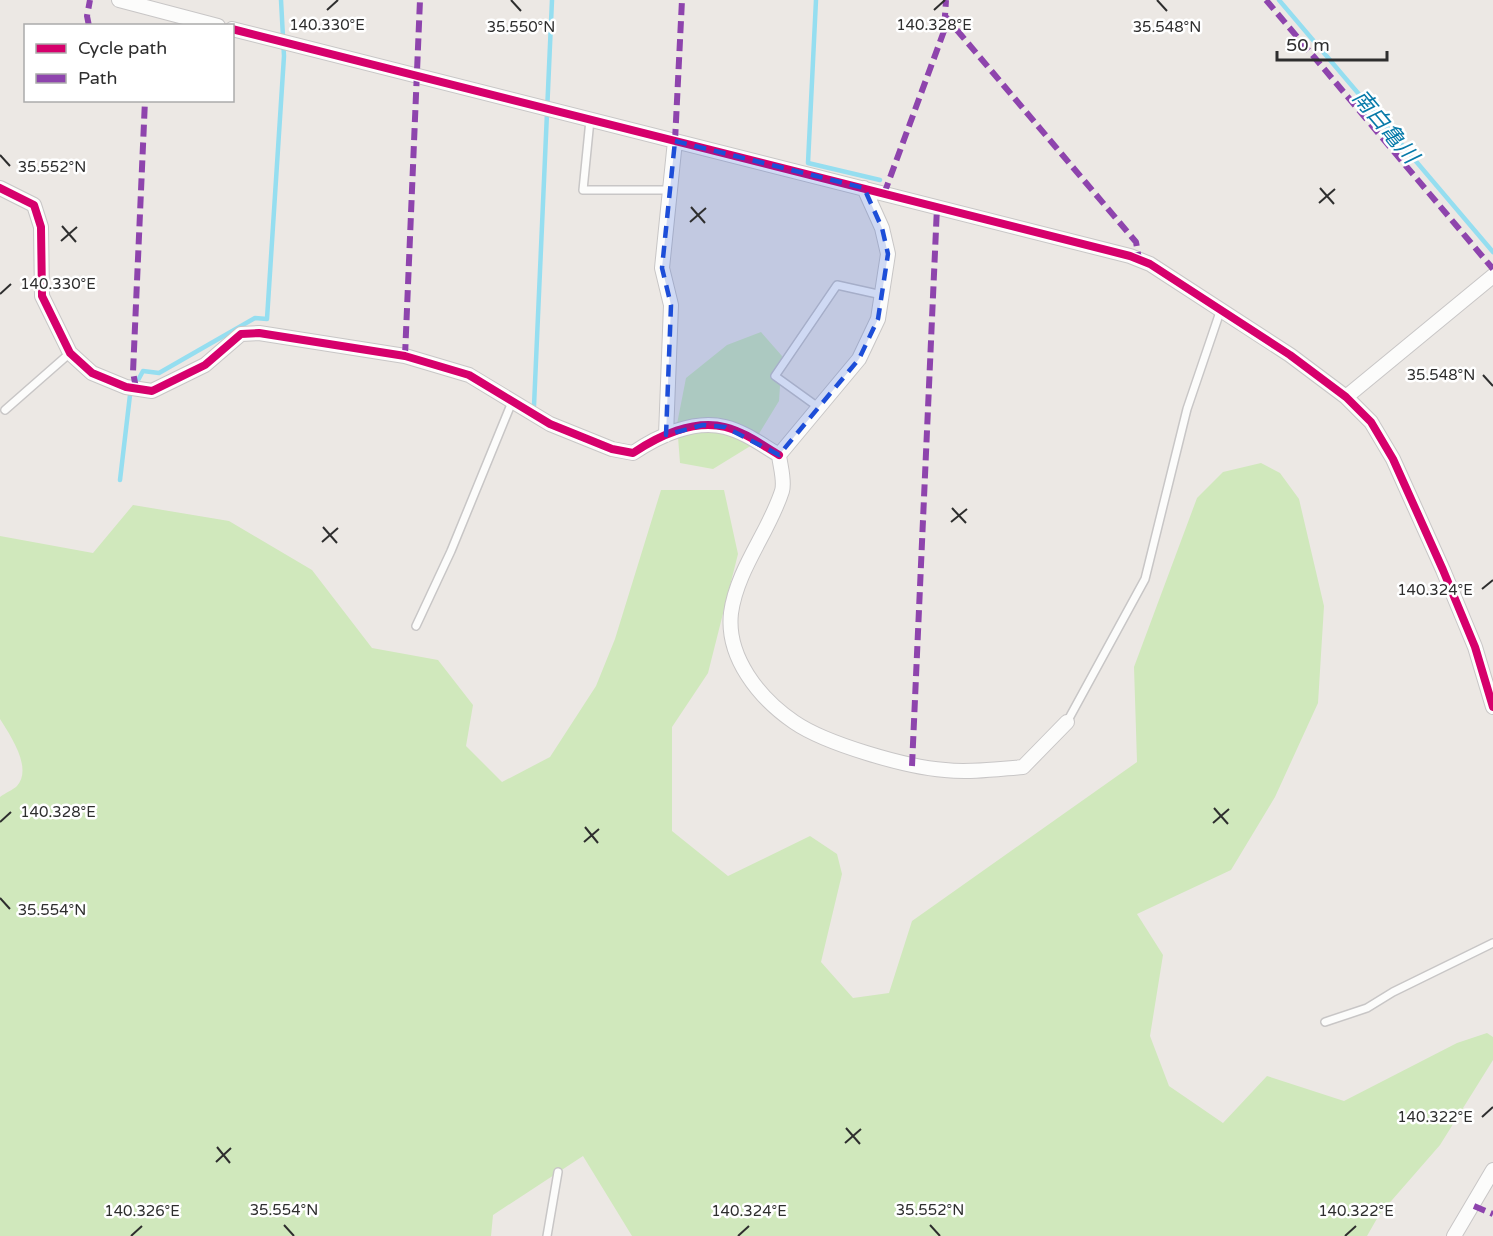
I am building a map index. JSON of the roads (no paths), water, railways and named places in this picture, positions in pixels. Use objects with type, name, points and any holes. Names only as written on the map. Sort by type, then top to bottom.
[{"type":"street","points":[[119,0],[210,24]]},
{"type":"street","points":[[234,30],[1130,256],[1150,264],[1290,355],[1346,397],[1371,422],[1393,459],[1475,647],[1493,707]]},
{"type":"street","points":[[666,435],[671,305],[662,268],[675,141]]},
{"type":"street","points":[[0,188],[34,205],[41,227],[42,296],[70,354],[92,373],[126,387],[152,391],[205,365],[241,334],[259,333],[405,356],[469,375],[550,424],[612,449],[633,453],[655,438],[703,425],[725,427],[780,455]]},
{"type":"street","points":[[864,188],[882,228],[888,254],[878,319],[860,359],[780,455],[783,489],[737,590],[730,633],[743,671],[772,704],[795,723],[836,741],[912,766],[947,771],[1023,767],[1067,722]]},
{"type":"street","points":[[1346,397],[1493,276]]},
{"type":"street","points":[[1454,1236],[1493,1170]]},
{"type":"lane","points":[[590,120],[584,190],[670,190]]},
{"type":"lane","points":[[818,407],[775,376],[837,285],[882,295]]},
{"type":"lane","points":[[1067,722],[1145,579],[1187,409],[1221,309]]},
{"type":"lane","points":[[5,410],[70,354]]},
{"type":"lane","points":[[416,626],[451,551],[512,402]]},
{"type":"lane","points":[[1325,1022],[1367,1008],[1393,992],[1493,943]]},
{"type":"lane","points":[[547,1236],[558,1172]]},
{"type":"waterway","points":[[120,480],[130,395],[143,371],[159,373],[255,318],[267,319],[284,56],[281,0]]},
{"type":"waterway","points":[[534,406],[552,0]]},
{"type":"waterway","points":[[816,0],[808,163],[880,180]]},
{"type":"waterway","name":"南白亀川","points":[[1279,0],[1493,252]]}]
